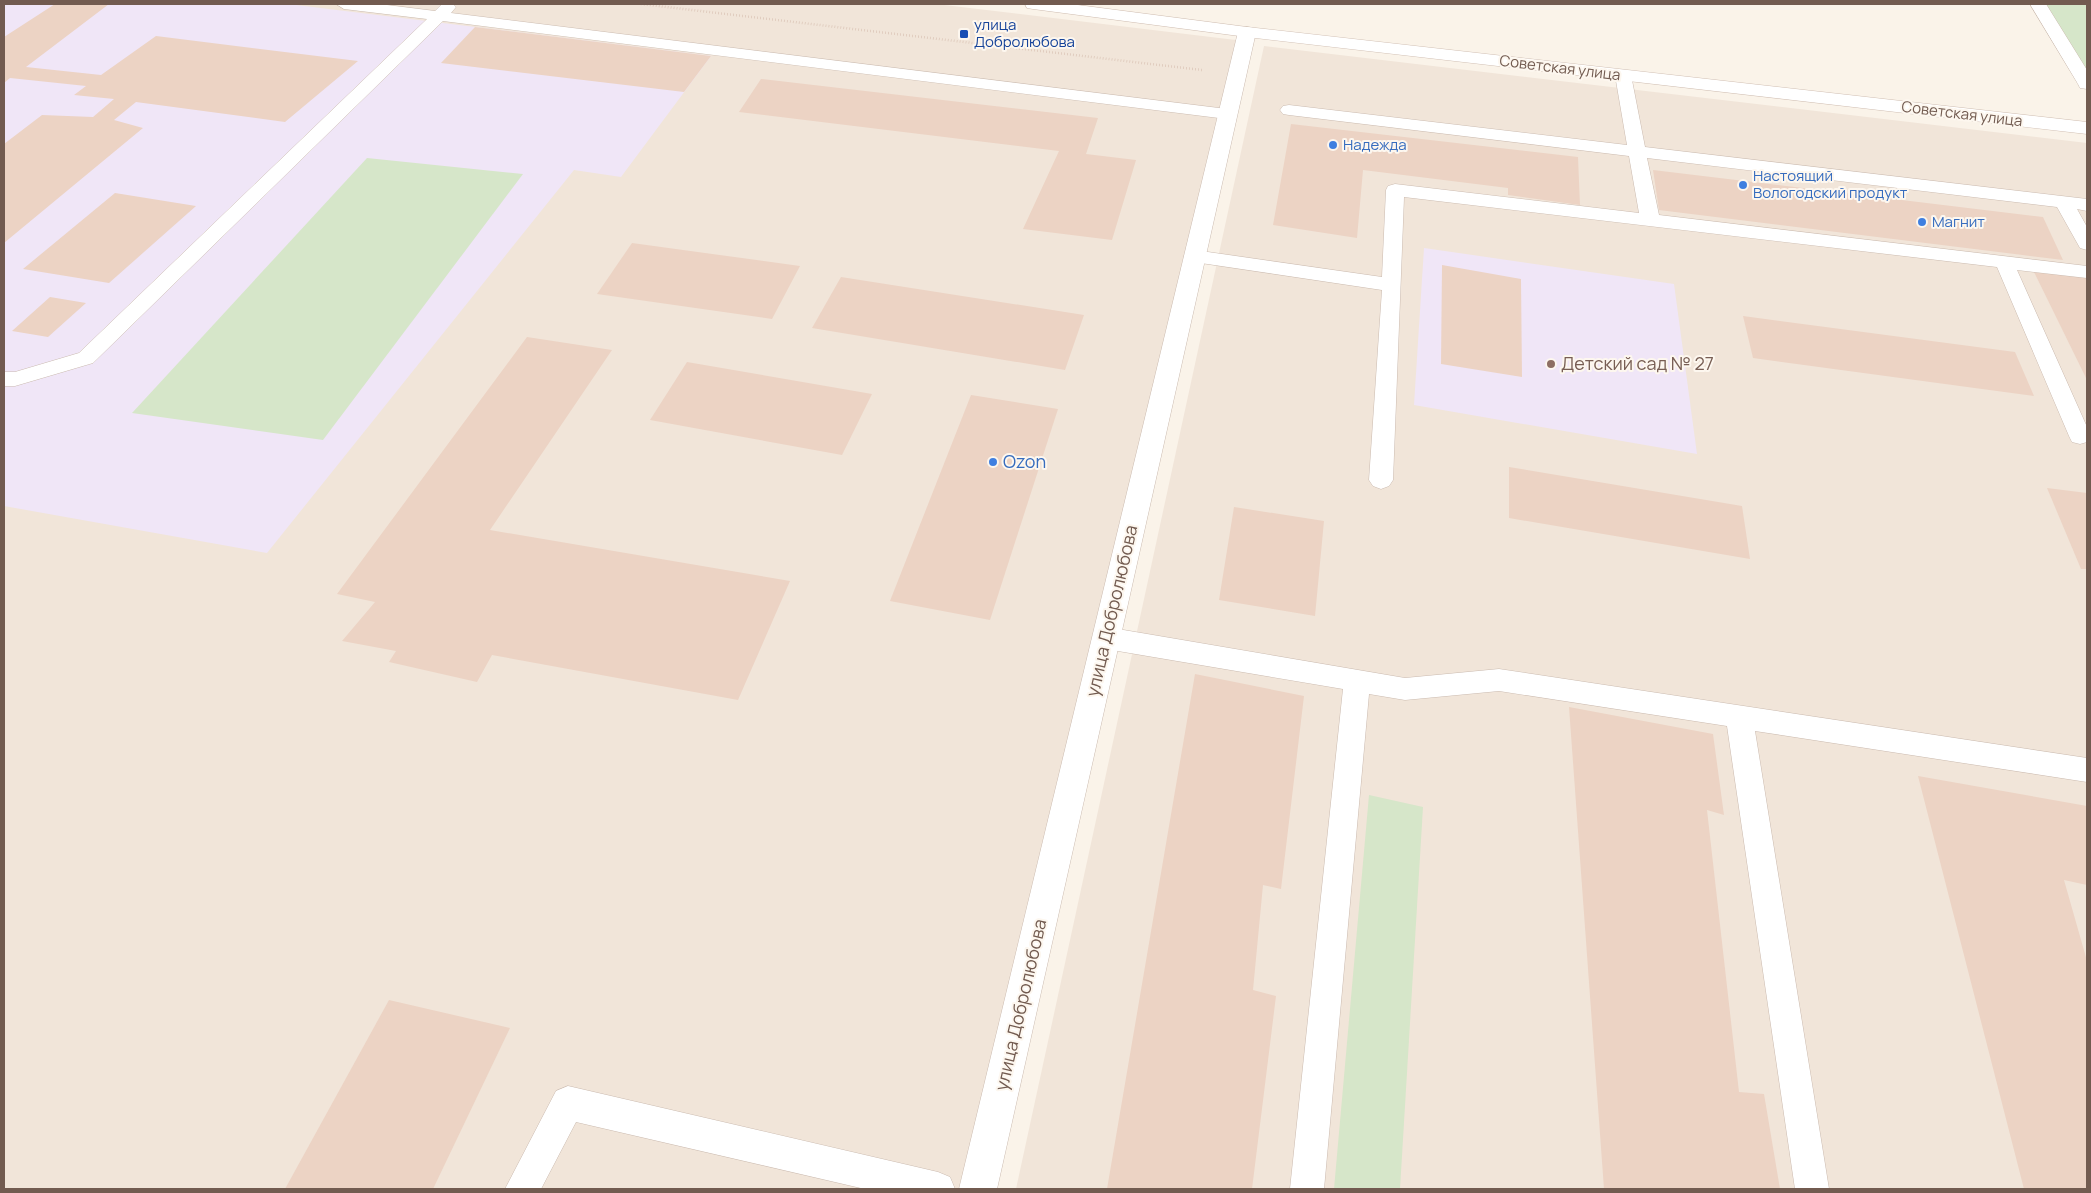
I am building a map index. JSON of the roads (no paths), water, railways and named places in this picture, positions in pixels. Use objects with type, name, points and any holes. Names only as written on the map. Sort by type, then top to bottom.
[{"type":"street","name":"Советская улица","points":[[1033,4],[1247,32],[2087,128]]},
{"type":"street","points":[[2038,4],[2087,84]]},
{"type":"street","name":"улица Добролюбова","points":[[978,1189],[1247,32]]},
{"type":"lane","points":[[344,4],[445,10],[1227,114]]},
{"type":"lane","points":[[4,379],[15,379],[86,358],[445,10]]},
{"type":"lane","points":[[1623,75],[1650,220]]},
{"type":"lane","points":[[1289,110],[2087,205]]},
{"type":"lane","points":[[1381,480],[1392,285],[1395,190],[2087,272]]},
{"type":"lane","points":[[2064,203],[2087,244]]},
{"type":"lane","points":[[1194,256],[1392,285]]},
{"type":"lane","points":[[2004,262],[2080,436]]},
{"type":"lane","points":[[1106,638],[1405,689],[1499,680],[2087,770]]},
{"type":"lane","points":[[1307,1189],[1357,681]]},
{"type":"lane","points":[[1739,717],[1812,1189]]},
{"type":"lane","points":[[522,1189],[568,1103],[938,1189]]},
{"type":"place","name":"улица Добролюбова","points":[[964,34]]},
{"type":"place","name":"Надежда","points":[[1333,145]]},
{"type":"place","name":"Настоящий Вологодский продукт","points":[[1743,185]]},
{"type":"place","name":"Магнит","points":[[1922,222]]},
{"type":"place","name":"Детский сад № 27","points":[[1551,364]]},
{"type":"place","name":"Ozon","points":[[993,462]]}]
